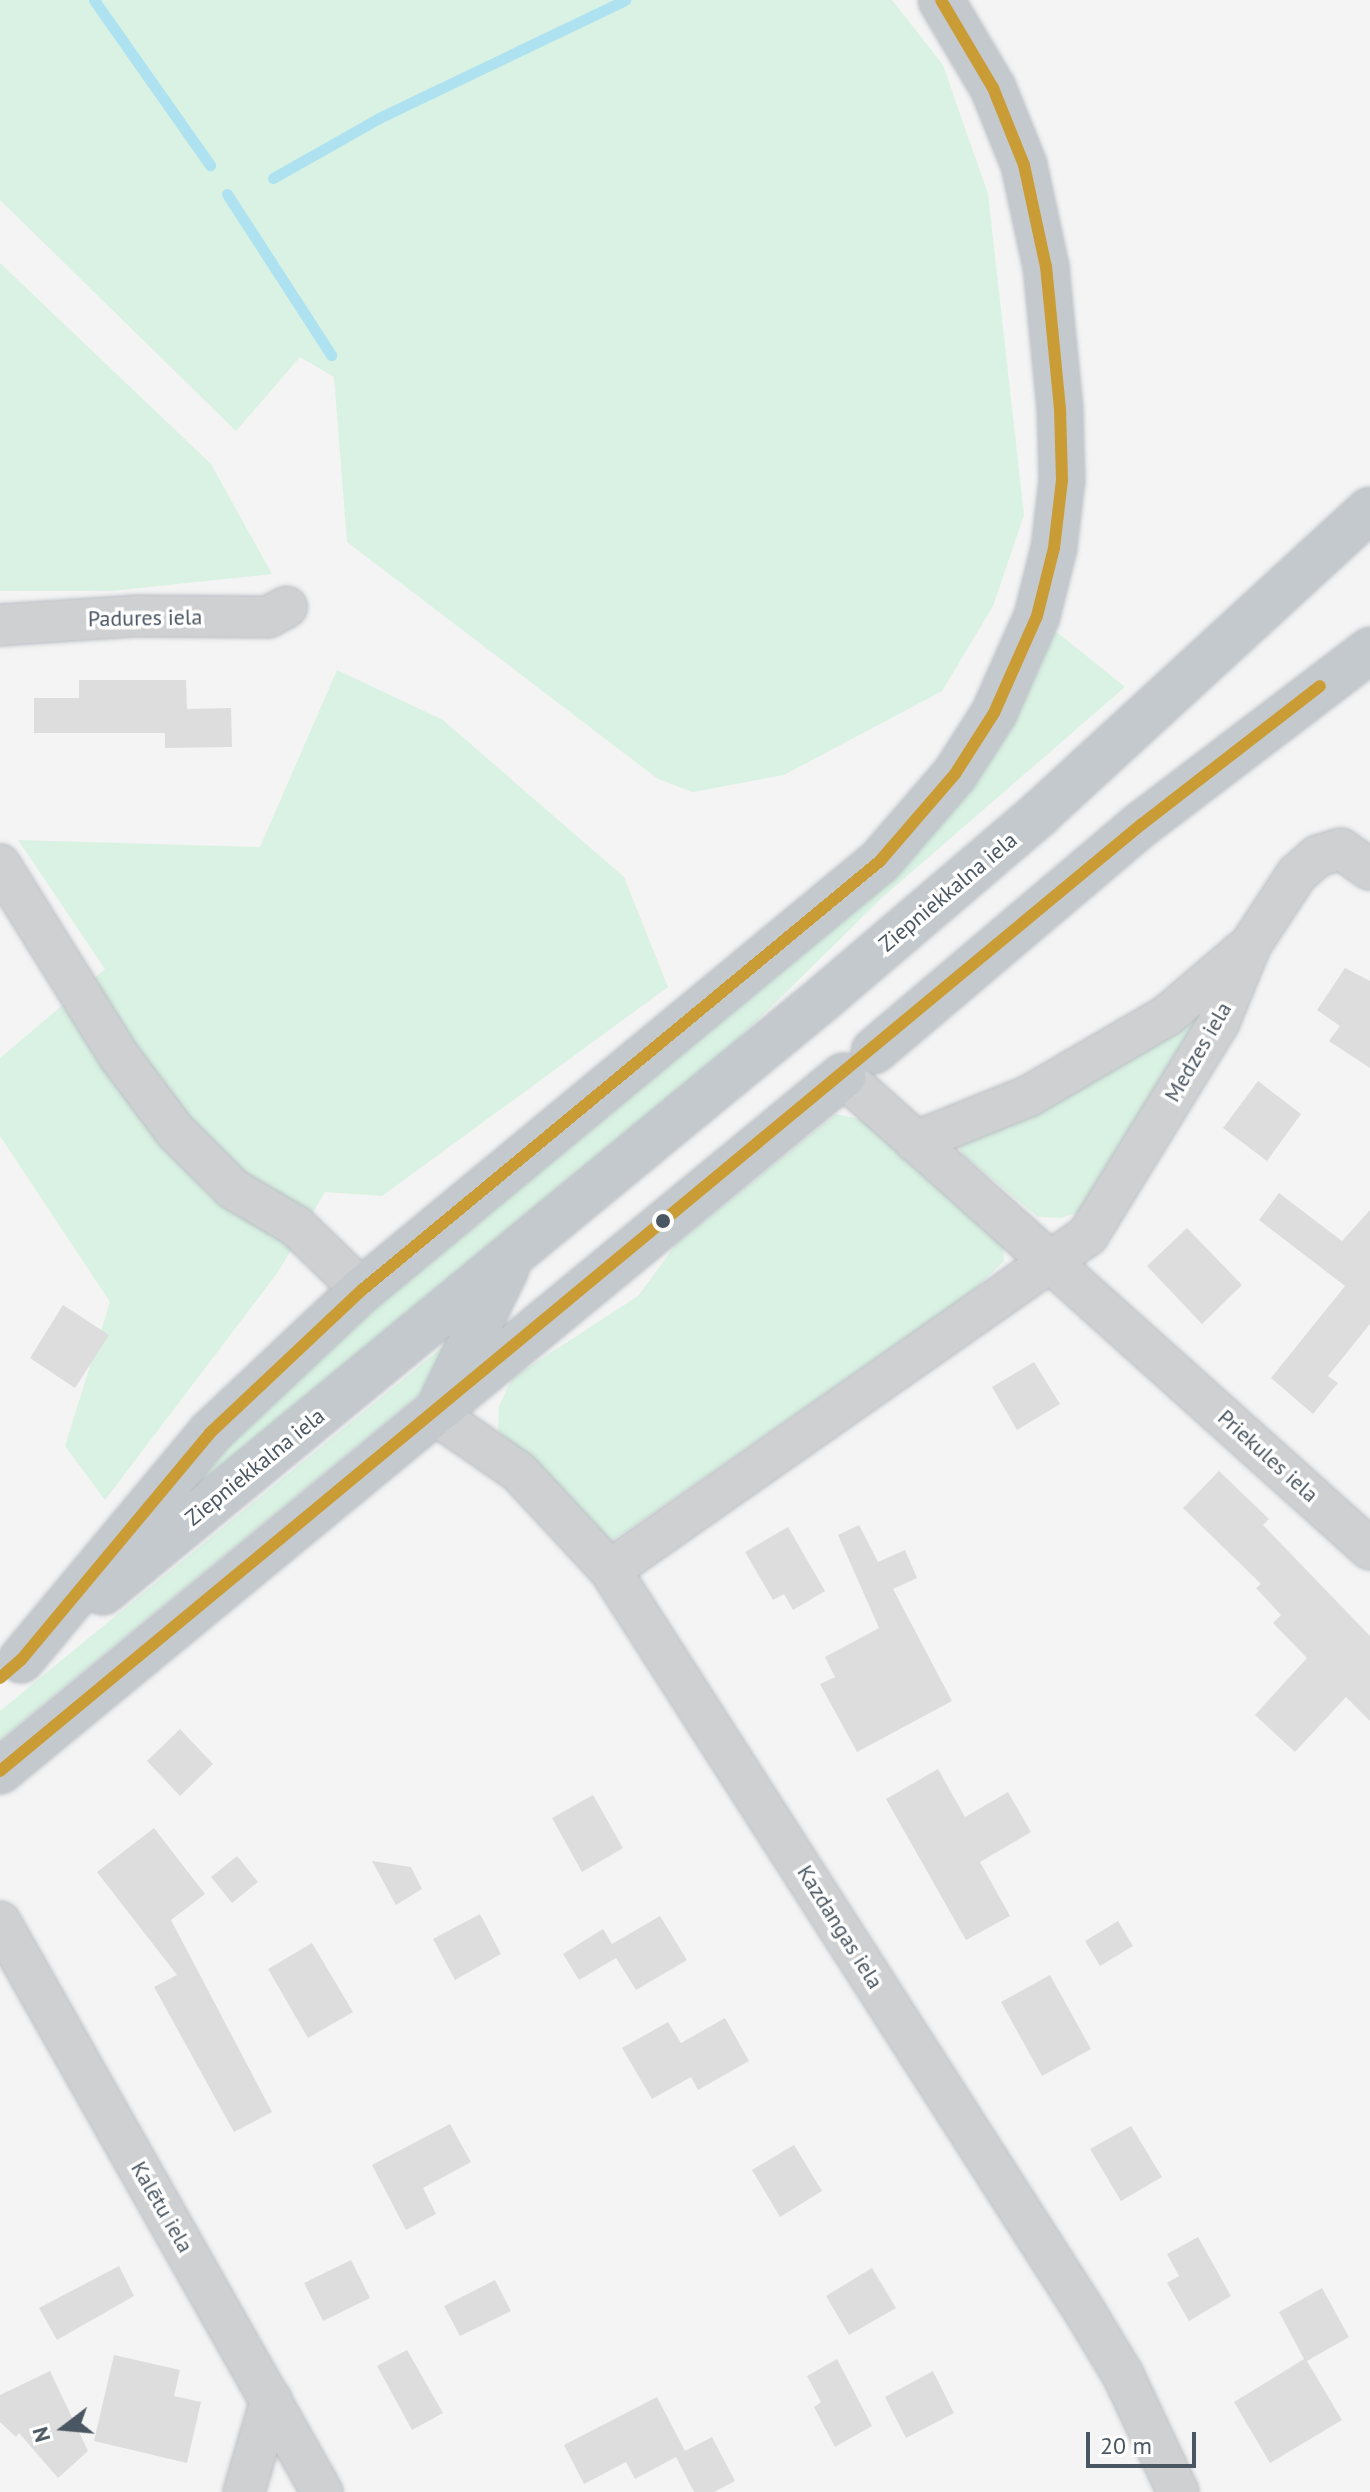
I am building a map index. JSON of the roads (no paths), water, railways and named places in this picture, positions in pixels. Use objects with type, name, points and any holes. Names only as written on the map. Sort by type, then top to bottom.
[{"type":"highway","points":[[11,1669],[210,1433],[362,1290],[880,861],[955,774],[1013,678],[1047,584],[1062,480],[1046,267],[1035,205],[1009,124],[974,52],[941,0]]},
{"type":"highway","name":"Ziepniekkalna iela","points":[[11,1669],[512,1257],[1039,814],[1370,510]]},
{"type":"highway","name":"Ziepniekkalna iela","points":[[0,1771],[858,1064],[1142,824],[1370,650]]},
{"type":"highway","name":"Ziepniekkalna iela","points":[[435,1414],[512,1257]]},
{"type":"street","name":"Padures iela","points":[[4,626],[134,616],[268,617],[287,607]]},
{"type":"street","name":"Medzes iela","points":[[610,1570],[1088,1235],[1219,1022],[1251,944],[1297,874],[1318,856],[1356,859]]},
{"type":"street","points":[[0,865],[119,1056],[175,1131],[233,1189],[296,1226],[362,1290]]},
{"type":"street","points":[[915,1142],[1029,1096],[1168,1015],[1251,944]]},
{"type":"street","name":"Priekules iela","points":[[858,1064],[915,1142],[1054,1260],[1370,1549]]},
{"type":"street","name":"Kazdangas iela","points":[[435,1414],[519,1472],[610,1570],[1085,2312],[1123,2375],[1178,2492]]},
{"type":"street","name":"Kalētu iela","points":[[0,1922],[322,2492]]},
{"type":"street","points":[[244,2492],[271,2400]]},
{"type":"waterway","points":[[94,0],[210,165]]},
{"type":"waterway","points":[[273,178],[379,118],[625,0]]},
{"type":"waterway","points":[[227,194],[331,355]]}]
